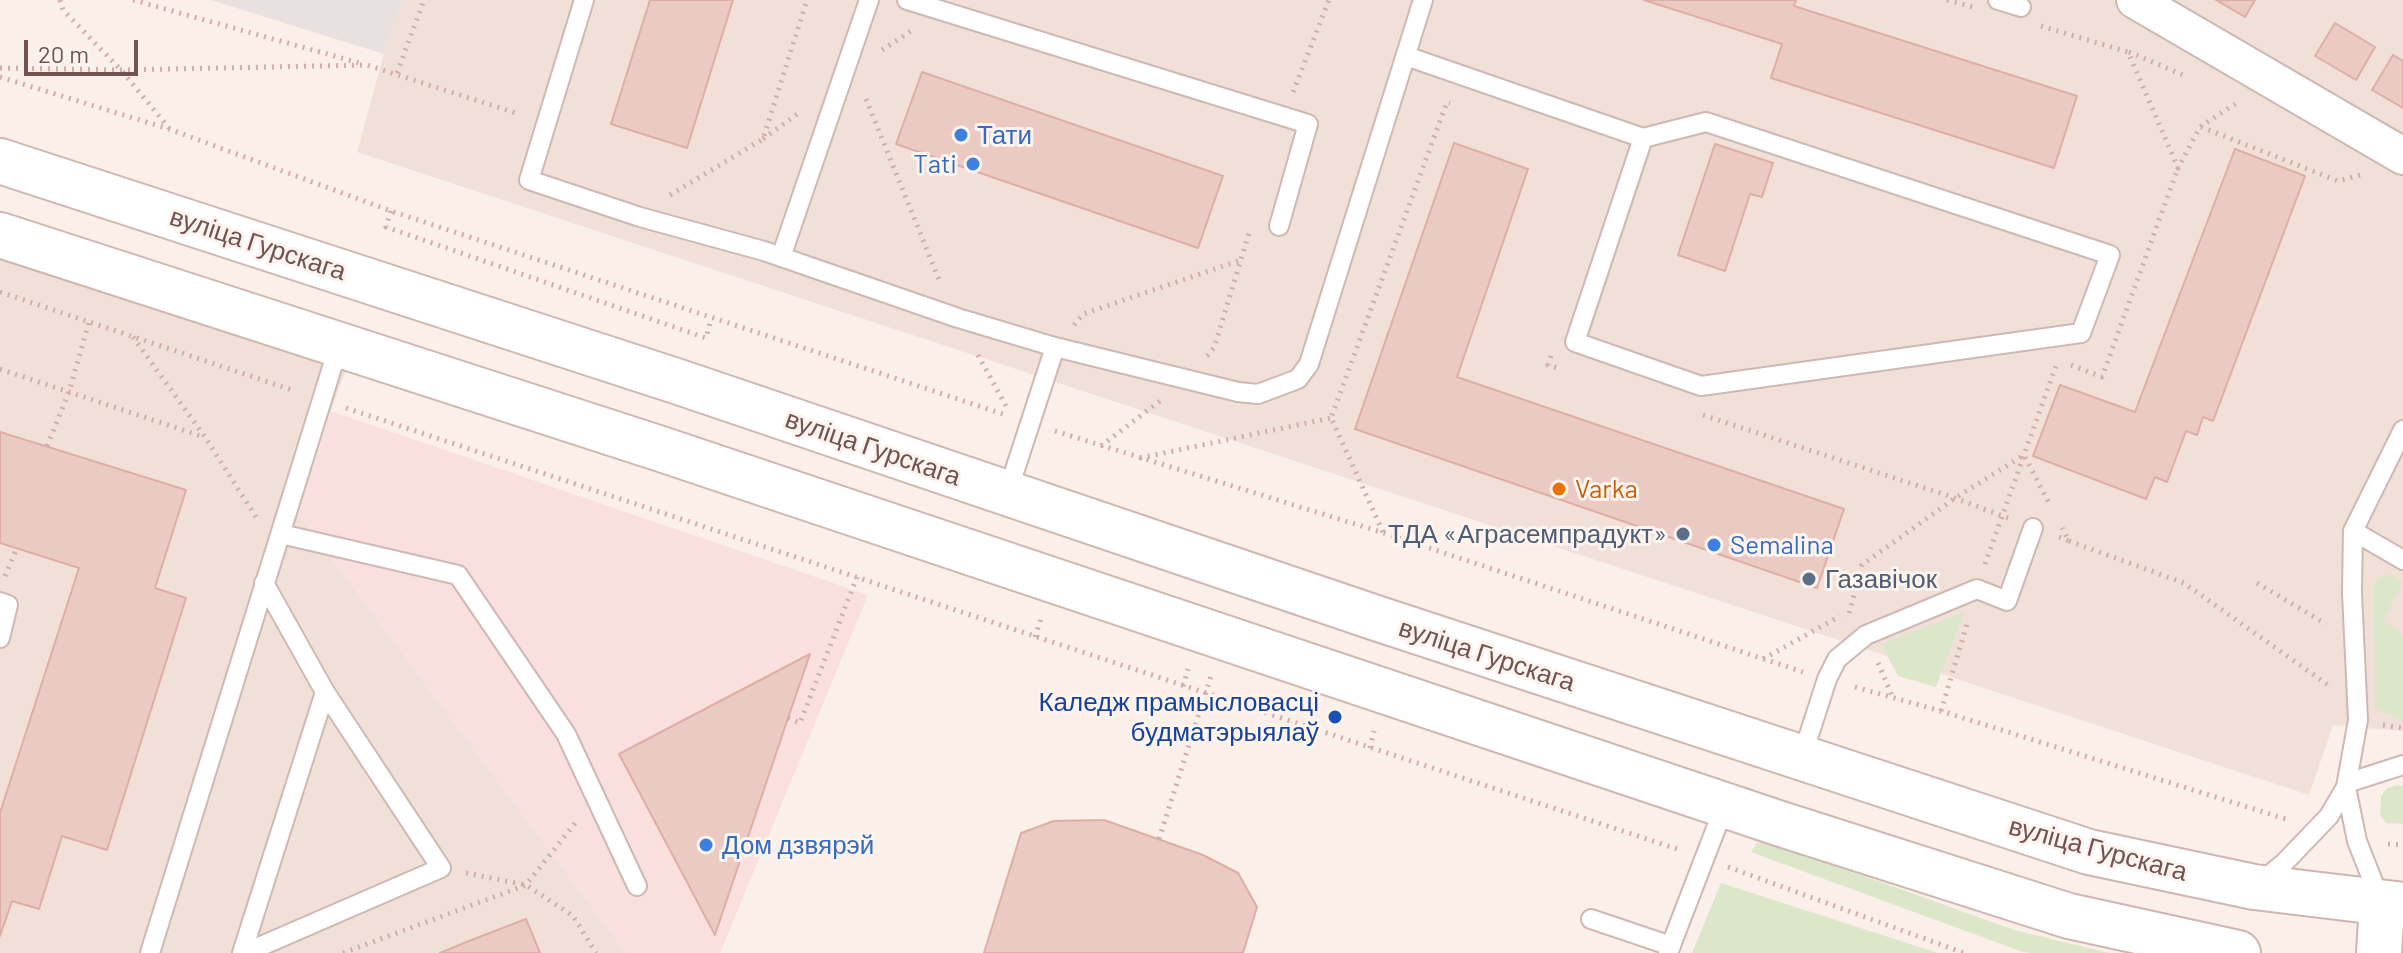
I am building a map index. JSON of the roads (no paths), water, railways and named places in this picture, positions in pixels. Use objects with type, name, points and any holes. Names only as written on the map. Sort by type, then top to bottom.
[{"type":"main road","name":"вуліца Гурскага","points":[[0,161],[679,382],[1801,760],[2089,852],[2254,887],[2392,905]]},
{"type":"main road","points":[[0,235],[933,540],[1781,824],[2069,916],[2238,953]]},
{"type":"main road","points":[[340,344],[361,277]]},
{"type":"main road","points":[[933,540],[965,530],[1007,494]]},
{"type":"main road","points":[[1725,805],[1745,741]]},
{"type":"main road","points":[[1781,824],[1801,760]]},
{"type":"main road","points":[[2379,953],[2392,905]]},
{"type":"street","points":[[2135,0],[2403,156]]},
{"type":"lane","points":[[584,0],[529,180],[640,217],[781,257],[958,318],[1055,347],[1238,392],[1258,394],[1298,379],[1309,364],[1423,0]]},
{"type":"lane","points":[[781,257],[869,0]]},
{"type":"lane","points":[[907,0],[1308,124],[1279,226]]},
{"type":"lane","points":[[1998,0],[2021,7]]},
{"type":"lane","points":[[1406,56],[1643,138],[1706,122],[2110,255],[2081,333],[1701,386],[1575,342],[1643,138]]},
{"type":"lane","points":[[150,953],[340,344]]},
{"type":"lane","points":[[1007,494],[1055,347]]},
{"type":"lane","points":[[2392,905],[2357,841],[2346,785],[2358,720],[2352,593],[2353,531],[2403,430]]},
{"type":"lane","points":[[1801,760],[1827,679],[1837,659],[1866,635],[1977,589],[2007,601],[2033,528]]},
{"type":"lane","points":[[2353,531],[2403,560]]},
{"type":"lane","points":[[281,534],[458,575],[566,734],[637,886]]},
{"type":"lane","points":[[244,953],[441,868],[325,692],[264,583]]},
{"type":"lane","points":[[0,602],[8,605],[0,638]]},
{"type":"lane","points":[[244,953],[325,692]]},
{"type":"lane","points":[[2254,887],[2284,863],[2329,816],[2346,785],[2403,765]]},
{"type":"lane","points":[[1591,919],[1670,950],[1725,805]]},
{"type":"place","name":"Тати","points":[[961,135]]},
{"type":"place","name":"Tati","points":[[973,164]]},
{"type":"place","name":"Varka","points":[[1559,489]]},
{"type":"place","name":"ТДА «Аграсемпрадукт»","points":[[1683,534]]},
{"type":"place","name":"Semalina","points":[[1714,545]]},
{"type":"place","name":"Газавічок","points":[[1809,579]]},
{"type":"place","name":"Каледж прамысловасці будматэрыялаў","points":[[1335,717]]},
{"type":"place","name":"Дом дзвярэй","points":[[706,845]]}]
